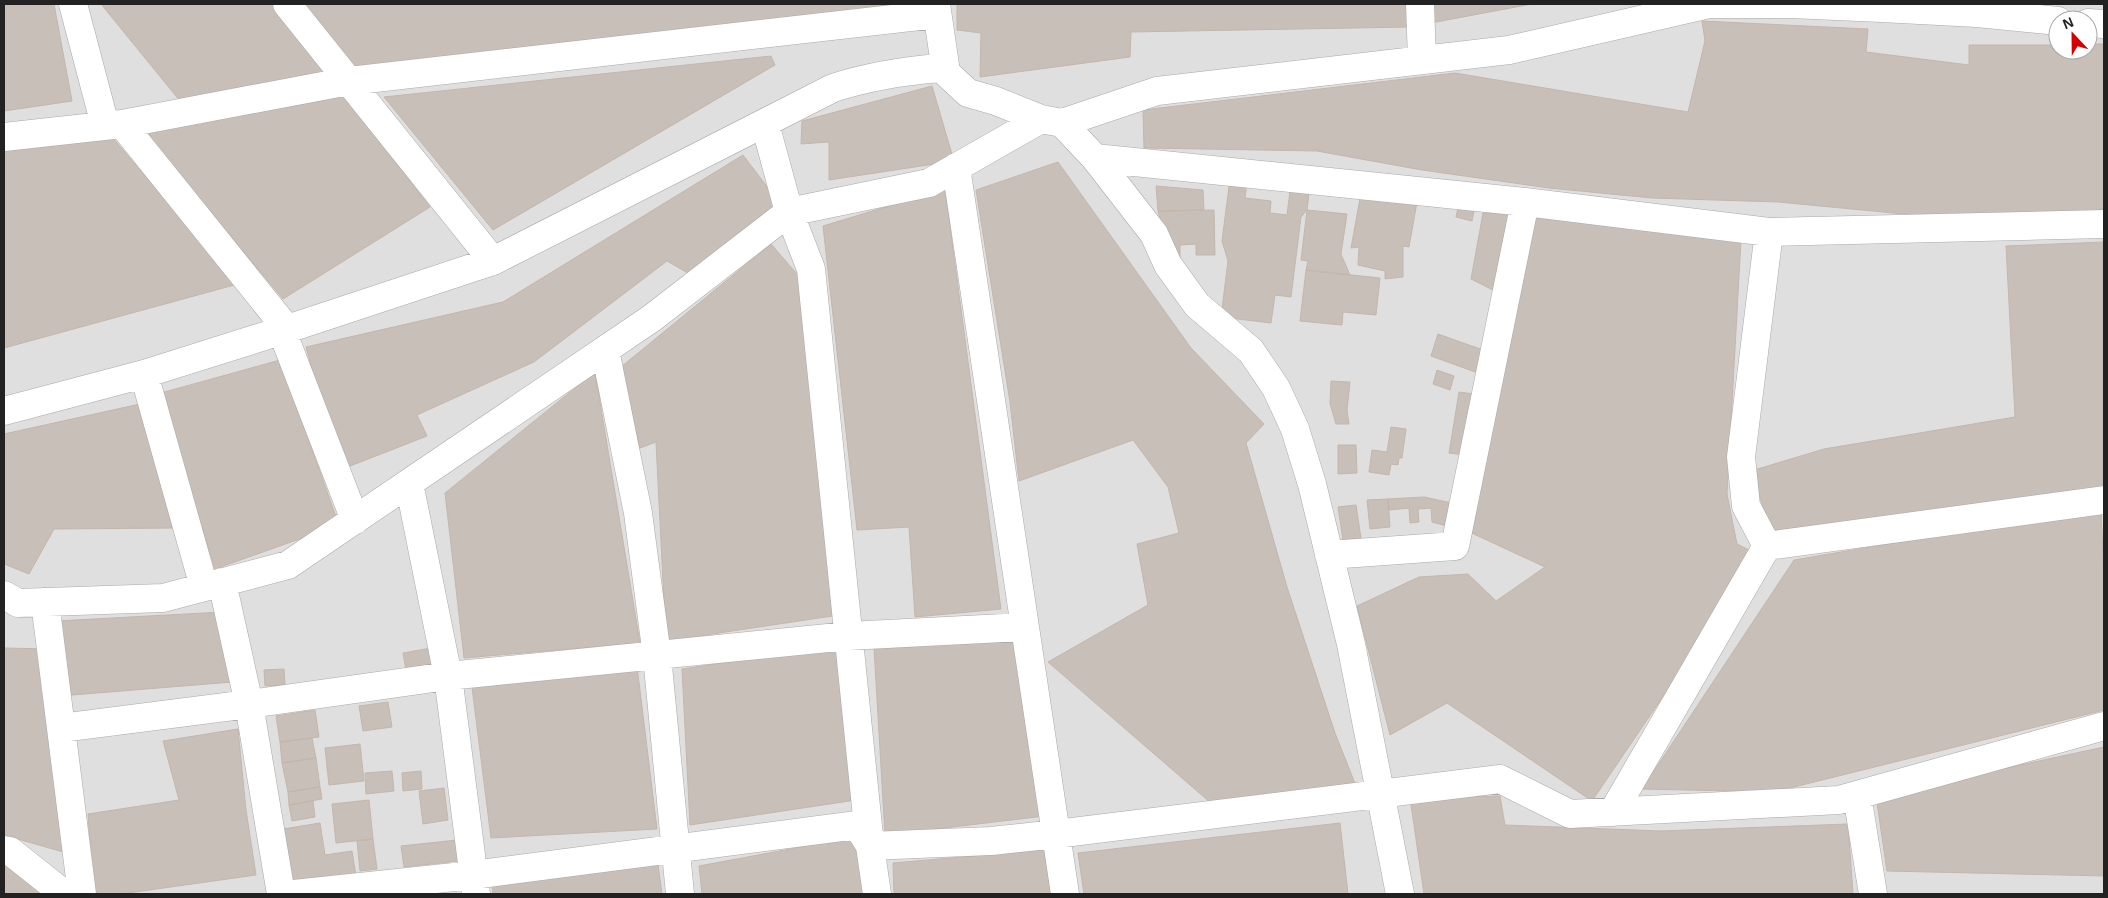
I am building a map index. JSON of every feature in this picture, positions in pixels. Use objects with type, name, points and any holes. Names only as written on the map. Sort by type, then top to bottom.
[{"type":"street","points":[[73,4],[113,124],[285,330],[355,520]]},
{"type":"street","points":[[287,4],[493,261]]},
{"type":"street","points":[[1420,4],[1422,60]]},
{"type":"street","points":[[4,595],[18,603],[163,598],[288,565],[652,318],[789,212],[929,183],[956,167],[1051,121],[1157,91],[1509,50],[1638,12],[1709,4],[1881,6],[2048,20]]},
{"type":"street","points":[[4,137],[113,124],[349,82],[937,9],[943,67],[968,92],[996,100],[1051,121],[1096,158],[1154,234],[1168,264],[1196,306],[1251,351],[1276,388],[1295,429],[1312,484],[1351,644],[1400,894]]},
{"type":"street","points":[[4,411],[144,374],[285,330],[493,261],[833,88],[864,78],[895,72],[943,67]]},
{"type":"street","points":[[765,124],[789,212],[811,269],[870,846],[877,894]]},
{"type":"street","points":[[1096,158],[1525,202],[1769,232],[2104,224]]},
{"type":"street","points":[[956,167],[1066,894]]},
{"type":"street","points":[[1329,555],[1456,546],[1525,202]]},
{"type":"street","points":[[1767,546],[1746,506],[1741,458],[1769,232]]},
{"type":"street","points":[[605,350],[638,513],[657,656],[680,894]]},
{"type":"street","points":[[144,374],[213,585],[249,704],[281,894]]},
{"type":"street","points":[[409,483],[448,676],[474,884]]},
{"type":"street","points":[[1767,546],[2104,500]]},
{"type":"street","points":[[1613,812],[1767,546]]},
{"type":"street","points":[[45,602],[82,894]]},
{"type":"street","points":[[61,728],[448,676],[848,636],[1025,627]]},
{"type":"street","points":[[870,846],[991,840],[1056,834],[1500,779],[1570,814],[1839,800],[2104,726]]},
{"type":"street","points":[[1857,795],[1873,894]]},
{"type":"street","points":[[294,894],[474,884],[675,848],[857,825],[870,846]]},
{"type":"street","points":[[4,850],[10,851],[64,894]]},
{"type":"shaded area","points":[[4,4],[2104,4],[2104,894],[4,894]]},
{"type":"building","points":[[4,4],[54,4],[72,101],[4,111]]},
{"type":"building","points":[[101,4],[274,4],[335,76],[180,101]]},
{"type":"building","points":[[302,4],[914,4],[359,73]]},
{"type":"building","points":[[957,4],[1407,4],[1409,27],[1131,32],[1130,57],[980,77],[981,33],[957,30]]},
{"type":"building","points":[[1429,4],[1532,4],[1431,23]]},
{"type":"building","points":[[1702,21],[1868,29],[1866,52],[1969,65],[1969,45],[2048,45],[2048,60],[2098,60],[2098,44],[2104,44],[2104,209],[1999,223],[1778,202],[1652,198],[1549,188],[1422,170],[1317,151],[1144,148],[1143,110],[1455,73],[1688,112],[1705,41]]},
{"type":"building","points":[[771,56],[775,65],[493,230],[384,97]]},
{"type":"building","points":[[932,86],[954,161],[829,180],[829,142],[801,144],[802,121]]},
{"type":"building","points":[[339,89],[430,207],[283,299],[149,138],[149,122],[201,125],[223,108]]},
{"type":"building","points":[[111,136],[238,284],[4,348],[4,148]]},
{"type":"building","points":[[743,155],[781,205],[693,276],[667,261],[534,362],[417,415],[427,436],[340,470],[306,347],[503,302]]},
{"type":"building","points":[[1058,162],[1191,348],[1264,424],[1246,443],[1287,587],[1335,733],[1356,786],[1212,804],[1048,662],[1148,605],[1137,544],[1179,533],[1168,487],[1133,440],[1019,481],[1010,402],[976,190]]},
{"type":"building","points":[[1230,179],[1247,181],[1245,198],[1271,201],[1270,213],[1287,215],[1290,191],[1309,193],[1307,210],[1301,217],[1291,297],[1275,295],[1271,323],[1221,317],[1228,261],[1222,241]]},
{"type":"building","points":[[1156,186],[1203,190],[1204,210],[1158,211]]},
{"type":"building","points":[[945,189],[1001,609],[915,617],[909,527],[857,530],[823,226]]},
{"type":"building","points":[[1361,193],[1417,202],[1409,247],[1403,246],[1403,277],[1385,279],[1385,271],[1358,265],[1359,247],[1351,248]]},
{"type":"building","points":[[1459,203],[1475,206],[1472,221],[1456,217]]},
{"type":"building","points":[[1214,210],[1215,255],[1196,255],[1196,244],[1180,245],[1180,262],[1172,260],[1158,211]]},
{"type":"building","points":[[1307,210],[1347,214],[1341,254],[1350,275],[1306,270],[1308,261],[1301,260]]},
{"type":"building","points":[[1483,213],[1511,214],[1499,293],[1471,279]]},
{"type":"building","points":[[1528,213],[1741,240],[1727,494],[1737,544],[1759,555],[1592,801],[1447,703],[1390,735],[1357,606],[1419,577],[1468,574],[1496,601],[1545,567],[1465,530]]},
{"type":"building","points":[[2103,242],[2103,489],[1775,542],[1751,471],[1824,449],[2015,417],[2006,246]]},
{"type":"building","points":[[771,244],[803,281],[839,615],[666,641],[656,442],[640,448],[621,367]]},
{"type":"building","points":[[1306,270],[1380,278],[1376,315],[1343,312],[1342,325],[1300,321]]},
{"type":"building","points":[[1438,334],[1486,351],[1478,373],[1431,356]]},
{"type":"building","points":[[280,360],[339,525],[215,569],[161,393]]},
{"type":"building","points":[[1437,370],[1454,376],[1450,390],[1433,384]]},
{"type":"building","points":[[595,372],[640,643],[464,658],[445,493]]},
{"type":"building","points":[[1331,381],[1350,382],[1347,410],[1349,424],[1336,424],[1330,404]]},
{"type":"building","points":[[1459,392],[1474,394],[1464,455],[1449,453]]},
{"type":"building","points":[[140,404],[177,528],[54,529],[29,574],[4,564],[4,434]]},
{"type":"building","points":[[1391,427],[1406,429],[1402,458],[1399,458],[1398,465],[1391,464],[1389,475],[1369,472],[1372,450],[1387,452]]},
{"type":"building","points":[[1338,445],[1356,445],[1357,473],[1338,474]]},
{"type":"building","points":[[1424,497],[1452,503],[1447,526],[1432,522],[1431,508],[1418,509],[1419,522],[1410,523],[1409,508],[1389,510],[1388,499]]},
{"type":"building","points":[[1388,499],[1390,527],[1370,529],[1367,500]]},
{"type":"building","points":[[1356,505],[1361,538],[1343,540],[1338,507]]},
{"type":"building","points":[[2101,508],[2104,579],[2104,710],[1774,792],[1642,789],[1794,560]]},
{"type":"building","points":[[222,612],[232,682],[60,696],[57,621]]},
{"type":"building","points":[[1014,640],[1045,816],[885,835],[874,648]]},
{"type":"building","points":[[844,645],[856,800],[690,825],[682,669]]},
{"type":"building","points":[[4,648],[51,649],[70,854],[4,835]]},
{"type":"building","points":[[431,648],[435,670],[407,675],[403,653]]},
{"type":"building","points":[[637,666],[657,829],[491,838],[471,679]]},
{"type":"building","points":[[284,669],[285,685],[265,686],[264,670]]},
{"type":"building","points":[[388,702],[392,727],[363,731],[359,706]]},
{"type":"building","points":[[315,710],[319,737],[280,742],[276,716]]},
{"type":"building","points":[[238,729],[246,810],[256,875],[121,894],[94,894],[88,814],[179,800],[163,741]]},
{"type":"building","points":[[312,738],[316,758],[282,763],[280,742]]},
{"type":"building","points":[[360,744],[364,781],[329,785],[325,748]]},
{"type":"building","points":[[2104,747],[2104,876],[1887,871],[1876,796]]},
{"type":"building","points":[[316,758],[320,787],[288,792],[282,763]]},
{"type":"building","points":[[392,771],[394,791],[366,794],[365,773]]},
{"type":"building","points":[[421,771],[422,789],[403,791],[402,773]]},
{"type":"building","points":[[320,787],[322,799],[289,805],[288,792]]},
{"type":"building","points":[[444,788],[448,820],[423,824],[419,791]]},
{"type":"building","points":[[1500,796],[1505,825],[1661,831],[1848,824],[1853,894],[1424,894],[1410,798]]},
{"type":"building","points":[[369,800],[373,839],[336,843],[332,804]]},
{"type":"building","points":[[313,801],[315,817],[292,821],[289,805]]},
{"type":"building","points":[[320,823],[325,855],[352,851],[356,876],[292,886],[283,829]]},
{"type":"building","points":[[1340,823],[1348,894],[1084,894],[1078,853]]},
{"type":"building","points":[[855,837],[866,894],[702,894],[699,866]]},
{"type":"building","points":[[373,839],[377,869],[360,871],[357,841]]},
{"type":"building","points":[[457,840],[459,861],[404,867],[401,846]]},
{"type":"building","points":[[1044,850],[1051,894],[894,894],[893,863]]},
{"type":"building","points":[[657,857],[662,894],[493,894],[492,883]]},
{"type":"building","points":[[4,860],[47,894],[4,894]]}]
